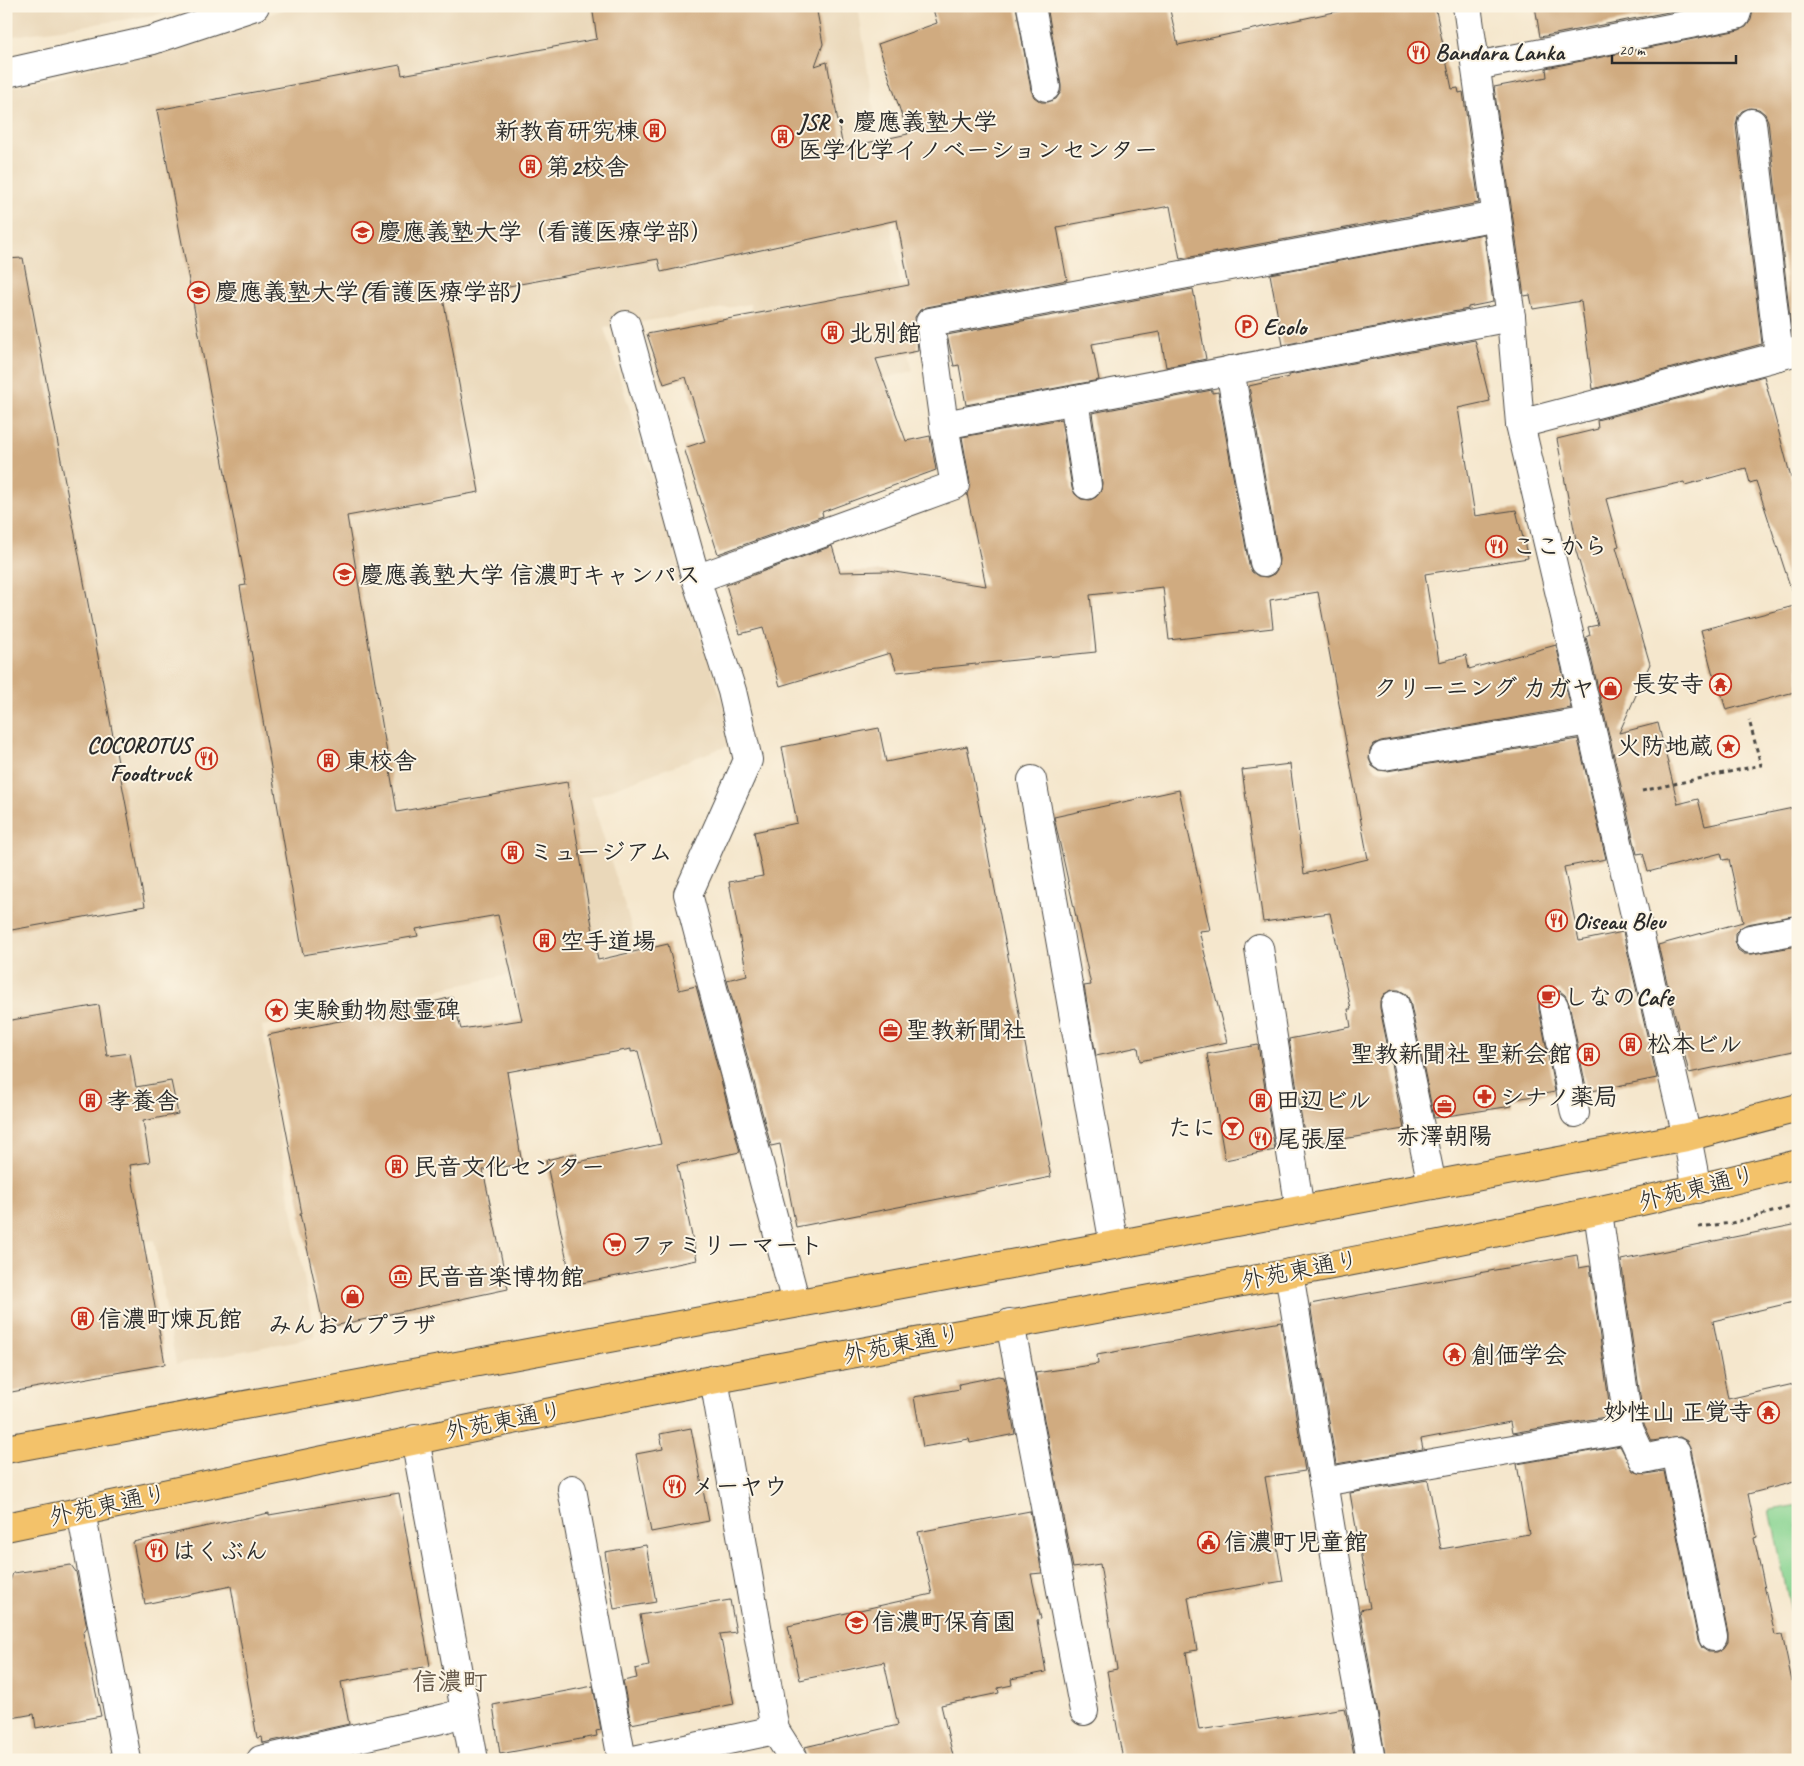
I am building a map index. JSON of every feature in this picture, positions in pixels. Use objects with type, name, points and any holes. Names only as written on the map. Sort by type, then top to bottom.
[{"type":"main road","points":[[6,1450],[1300,1210],[1687,1136],[1798,1108]]},
{"type":"main road","name":"外苑東通り","points":[[6,1527],[415,1439],[714,1379],[1289,1273],[1598,1212],[1798,1164]]},
{"type":"street","points":[[6,73],[153,40],[255,6]]},
{"type":"street","points":[[1032,6],[1046,87]]},
{"type":"street","points":[[1467,6],[1511,317],[1520,424],[1687,1136],[1697,1189]]},
{"type":"street","points":[[1476,66],[1736,14],[1739,6]]},
{"type":"street","points":[[1520,424],[1788,354],[1752,123]]},
{"type":"street","points":[[696,579],[955,484],[944,425],[930,322],[1497,216]]},
{"type":"street","points":[[944,425],[1511,317]]},
{"type":"street","points":[[626,325],[696,579],[732,691],[748,760],[688,894],[796,1303]]},
{"type":"street","points":[[1230,370],[1264,562]]},
{"type":"street","points":[[1074,400],[1087,485]]},
{"type":"street","points":[[1384,756],[1589,721]]},
{"type":"street","points":[[1032,780],[1114,1245]]},
{"type":"street","points":[[1750,939],[1798,930]]},
{"type":"street","points":[[1259,948],[1300,1210]]},
{"type":"street","points":[[1395,1005],[1432,1184]]},
{"type":"street","points":[[1554,1006],[1575,1113]]},
{"type":"street","points":[[1598,1212],[1629,1429],[1643,1459],[1676,1452],[1713,1637]]},
{"type":"street","points":[[1289,1273],[1371,1760]]},
{"type":"street","points":[[1010,1323],[1084,1711]]},
{"type":"street","points":[[714,1379],[775,1730],[794,1760]]},
{"type":"street","points":[[1323,1482],[1629,1429]]},
{"type":"street","points":[[415,1439],[474,1760]]},
{"type":"street","points":[[572,1489],[622,1760]]},
{"type":"street","points":[[81,1511],[127,1760]]},
{"type":"street","points":[[261,1760],[446,1718],[465,1711]]},
{"type":"street","points":[[644,1759],[775,1730]]},
{"type":"path","points":[[1607,799],[1760,765],[1749,720]]},
{"type":"shaded area","points":[[6,6],[186,6],[156,15],[6,37]]},
{"type":"shaded area","name":"慶應義塾大学 信濃町キャンパス","points":[[294,6],[858,6],[913,371],[776,406],[750,304],[604,328],[735,743],[591,797],[638,948],[262,1026],[315,1337],[176,1364],[154,1240],[6,1269],[6,89],[155,53]]},
{"type":"green space","points":[[1798,1505],[1798,1646],[1770,1510]]},
{"type":"building","points":[[592,6],[816,6],[823,44],[815,66],[827,62],[843,148],[908,134],[878,44],[937,23],[932,6],[1016,6],[1031,90],[1034,97],[1041,102],[1048,102],[1056,99],[1061,92],[1061,85],[1047,6],[1169,6],[1178,45],[1363,6],[1435,6],[1452,89],[1458,88],[1459,93],[1463,92],[1479,203],[1180,259],[1170,206],[1057,227],[1067,280],[927,307],[920,310],[915,317],[918,351],[876,359],[906,441],[930,436],[936,470],[822,512],[823,516],[718,554],[684,448],[705,441],[686,377],[664,384],[647,334],[909,285],[897,220],[661,272],[658,259],[443,298],[479,492],[347,516],[397,812],[567,782],[598,960],[668,944],[679,990],[696,986],[740,1152],[677,1165],[697,1260],[572,1285],[546,1160],[576,1153],[578,1162],[661,1144],[638,1051],[631,1052],[631,1049],[507,1072],[522,1164],[483,1170],[508,1289],[324,1328],[300,1214],[302,1214],[268,1035],[421,1005],[452,997],[461,1029],[522,1020],[498,915],[416,929],[418,936],[303,955],[240,586],[246,585],[157,110],[400,65],[402,75],[597,39]]},
{"type":"building","points":[[1535,6],[1699,6],[1540,37]]},
{"type":"building","points":[[1754,6],[1798,6],[1798,336],[1792,336],[1768,121],[1765,114],[1759,109],[1750,108],[1742,111],[1738,116],[1736,125],[1762,344],[1593,389],[1581,301],[1533,309],[1530,295],[1524,296],[1494,87],[1547,77],[1546,68],[1739,30],[1746,27],[1751,20]]},
{"type":"building","points":[[1484,234],[1493,302],[1468,307],[1468,309],[1283,345],[1270,274]]},
{"type":"building","points":[[23,258],[145,906],[6,931],[6,259]]},
{"type":"building","points":[[1193,289],[1206,359],[1166,367],[1160,332],[1092,344],[1099,380],[966,405],[959,365],[954,366],[947,335]]},
{"type":"building","points":[[1475,340],[1490,401],[1458,408],[1475,516],[1516,510],[1528,558],[1425,574],[1439,662],[1466,655],[1469,669],[1556,645],[1571,708],[1381,741],[1374,744],[1370,750],[1369,759],[1372,766],[1378,770],[1387,771],[1578,739],[1606,859],[1564,867],[1579,941],[1623,932],[1657,1078],[1587,1092],[1569,1003],[1565,995],[1560,991],[1551,991],[1543,995],[1539,1000],[1539,1009],[1555,1092],[1511,1100],[1512,1106],[1434,1118],[1410,1001],[1406,994],[1399,990],[1392,990],[1384,994],[1380,1001],[1380,1008],[1404,1129],[1306,1145],[1289,1039],[1351,1027],[1348,1009],[1351,1009],[1330,913],[1263,922],[1242,770],[1290,764],[1304,874],[1368,859],[1318,592],[1270,600],[1273,628],[1169,640],[1163,587],[1090,595],[1096,652],[897,672],[890,653],[780,686],[763,628],[740,634],[726,585],[832,546],[840,572],[888,571],[986,586],[967,494],[970,482],[962,437],[1061,419],[1072,488],[1081,499],[1090,500],[1101,491],[1102,483],[1092,413],[1212,390],[1212,393],[1218,392],[1249,565],[1252,572],[1258,576],[1267,577],[1274,574],[1278,568],[1279,559],[1249,386],[1289,377],[1289,375]]},
{"type":"building","points":[[1764,376],[1791,478],[1798,476],[1798,588],[1791,589],[1756,481],[1750,483],[1746,468],[1685,485],[1684,482],[1606,499],[1619,546],[1616,547],[1650,664],[1619,733],[1658,723],[1678,804],[1698,799],[1705,826],[1798,807],[1798,915],[1747,924],[1735,933],[1735,941],[1738,950],[1744,954],[1798,946],[1798,1050],[1689,1073],[1658,945],[1743,922],[1729,859],[1723,860],[1721,853],[1648,872],[1643,853],[1637,854],[1586,637],[1590,635],[1588,627],[1598,625],[1573,541],[1576,540],[1557,439],[1598,429],[1597,420]]},
{"type":"building","points":[[1798,605],[1798,691],[1726,710],[1716,674],[1713,675],[1701,630]]},
{"type":"building","name":"聖教新聞社","points":[[879,728],[886,762],[967,746],[1051,1177],[796,1227],[780,1144],[771,1146],[727,980],[747,975],[729,882],[763,876],[754,832],[797,823],[782,747]]},
{"type":"building","points":[[1179,790],[1210,930],[1199,931],[1227,1042],[1140,1061],[1138,1047],[1096,1056],[1084,986],[1091,985],[1054,817]]},
{"type":"building","points":[[99,1005],[107,1056],[130,1053],[136,1087],[171,1081],[178,1114],[143,1121],[150,1162],[130,1165],[165,1364],[6,1393],[6,1021]]},
{"type":"building","points":[[1258,1045],[1275,1150],[1225,1160],[1207,1054]]},
{"type":"building","points":[[1798,1224],[1798,1301],[1713,1321],[1728,1399],[1798,1383],[1798,1481],[1748,1494],[1757,1537],[1754,1538],[1775,1635],[1782,1634],[1798,1710],[1798,1760],[1386,1760],[1360,1610],[1370,1608],[1350,1493],[1428,1480],[1441,1549],[1529,1534],[1517,1464],[1620,1446],[1633,1471],[1646,1474],[1664,1471],[1698,1640],[1702,1648],[1708,1652],[1717,1652],[1724,1648],[1728,1642],[1728,1634],[1691,1449],[1687,1441],[1680,1437],[1652,1441],[1644,1424],[1621,1260]]},
{"type":"building","name":"創価学会","points":[[1577,1255],[1579,1268],[1590,1266],[1611,1416],[1512,1433],[1510,1422],[1421,1439],[1423,1449],[1336,1464],[1310,1304]]},
{"type":"building","points":[[1281,1322],[1305,1471],[1265,1477],[1283,1581],[1188,1597],[1197,1650],[1186,1652],[1199,1730],[1345,1708],[1355,1760],[1123,1760],[1107,1671],[1117,1669],[1100,1564],[1073,1568],[1035,1373],[1098,1364],[1097,1355]]},
{"type":"building","points":[[999,1376],[1004,1377],[1015,1434],[970,1443],[969,1439],[923,1447],[914,1397],[960,1389],[959,1384]]},
{"type":"building","points":[[691,1428],[709,1521],[651,1532],[636,1454],[663,1449],[660,1434]]},
{"type":"building","points":[[399,1493],[430,1666],[341,1682],[349,1724],[263,1743],[262,1737],[257,1738],[231,1586],[145,1604],[133,1542],[269,1513],[269,1515]]},
{"type":"building","points":[[1030,1511],[1042,1573],[1031,1574],[1041,1619],[1037,1620],[1046,1672],[1011,1679],[1012,1685],[998,1688],[999,1693],[941,1705],[954,1760],[810,1760],[805,1747],[898,1725],[884,1662],[800,1680],[788,1626],[932,1594],[918,1532]]},
{"type":"building","points":[[646,1545],[656,1602],[614,1609],[605,1552]]},
{"type":"building","points":[[71,1565],[76,1572],[87,1627],[83,1633],[101,1716],[36,1728],[34,1714],[6,1719],[6,1590],[13,1573]]},
{"type":"building","points":[[730,1600],[736,1632],[720,1634],[734,1704],[631,1724],[623,1681],[637,1678],[635,1669],[649,1666],[640,1615]]},
{"type":"building","points":[[593,1686],[601,1730],[596,1731],[597,1736],[500,1754],[493,1705]]},
{"type":"building","points":[[355,1755],[356,1760],[333,1760]]},
{"type":"place","name":"Bandara Lanka","points":[[1419,52]]},
{"type":"place","name":"新教育研究棟","points":[[655,131]]},
{"type":"place","name":"JSR・慶應義塾大学 医学化学イノベーションセンター","points":[[782,136]]},
{"type":"place","name":"第2校舎","points":[[530,167]]},
{"type":"place","name":"慶應義塾大学（看護医療学部）","points":[[362,232]]},
{"type":"place","name":"慶應義塾大学(看護医療学部)","points":[[199,292]]},
{"type":"place","name":"Ecolo","points":[[1247,327]]},
{"type":"place","name":"北別館","points":[[833,333]]},
{"type":"place","name":"ここから","points":[[1496,546]]},
{"type":"place","name":"慶應義塾大学 信濃町キャンパス","points":[[344,575]]},
{"type":"place","name":"長安寺","points":[[1720,684]]},
{"type":"place","name":"クリーニング カガヤ","points":[[1611,688]]},
{"type":"place","name":"火防地蔵","points":[[1729,746]]},
{"type":"place","name":"COCOROTUS Foodtruck","points":[[207,759]]},
{"type":"place","name":"東校舎","points":[[329,761]]},
{"type":"place","name":"ミュージアム","points":[[513,852]]},
{"type":"place","name":"Oiseau Bleu","points":[[1557,921]]},
{"type":"place","name":"空手道場","points":[[544,941]]},
{"type":"place","name":"しなのCafe","points":[[1548,997]]},
{"type":"place","name":"実験動物慰霊碑","points":[[276,1010]]},
{"type":"place","name":"聖教新聞社","points":[[890,1030]]},
{"type":"place","name":"松本ビル","points":[[1631,1044]]},
{"type":"place","name":"聖教新聞社 聖新会館","points":[[1588,1054]]},
{"type":"place","name":"シナノ薬局","points":[[1484,1097]]},
{"type":"place","name":"田辺ビル","points":[[1260,1100]]},
{"type":"place","name":"孝養舎","points":[[91,1101]]},
{"type":"place","name":"赤澤朝陽","points":[[1444,1107]]},
{"type":"place","name":"たに","points":[[1232,1128]]},
{"type":"place","name":"尾張屋","points":[[1260,1139]]},
{"type":"place","name":"民音文化センター","points":[[397,1167]]},
{"type":"place","name":"ファミリーマート","points":[[614,1245]]},
{"type":"place","name":"民音音楽博物館","points":[[400,1277]]},
{"type":"place","name":"みんおんプラザ","points":[[352,1296]]},
{"type":"place","name":"信濃町煉瓦館","points":[[82,1319]]},
{"type":"place","name":"創価学会","points":[[1455,1355]]},
{"type":"place","name":"妙性山 正覚寺","points":[[1769,1412]]},
{"type":"place","name":"メーヤウ","points":[[675,1486]]},
{"type":"place","name":"信濃町児童館","points":[[1208,1542]]},
{"type":"place","name":"はくぶん","points":[[156,1551]]},
{"type":"place","name":"信濃町保育園","points":[[856,1622]]},
{"type":"district","name":"信濃町","points":[[450,1681]]}]
